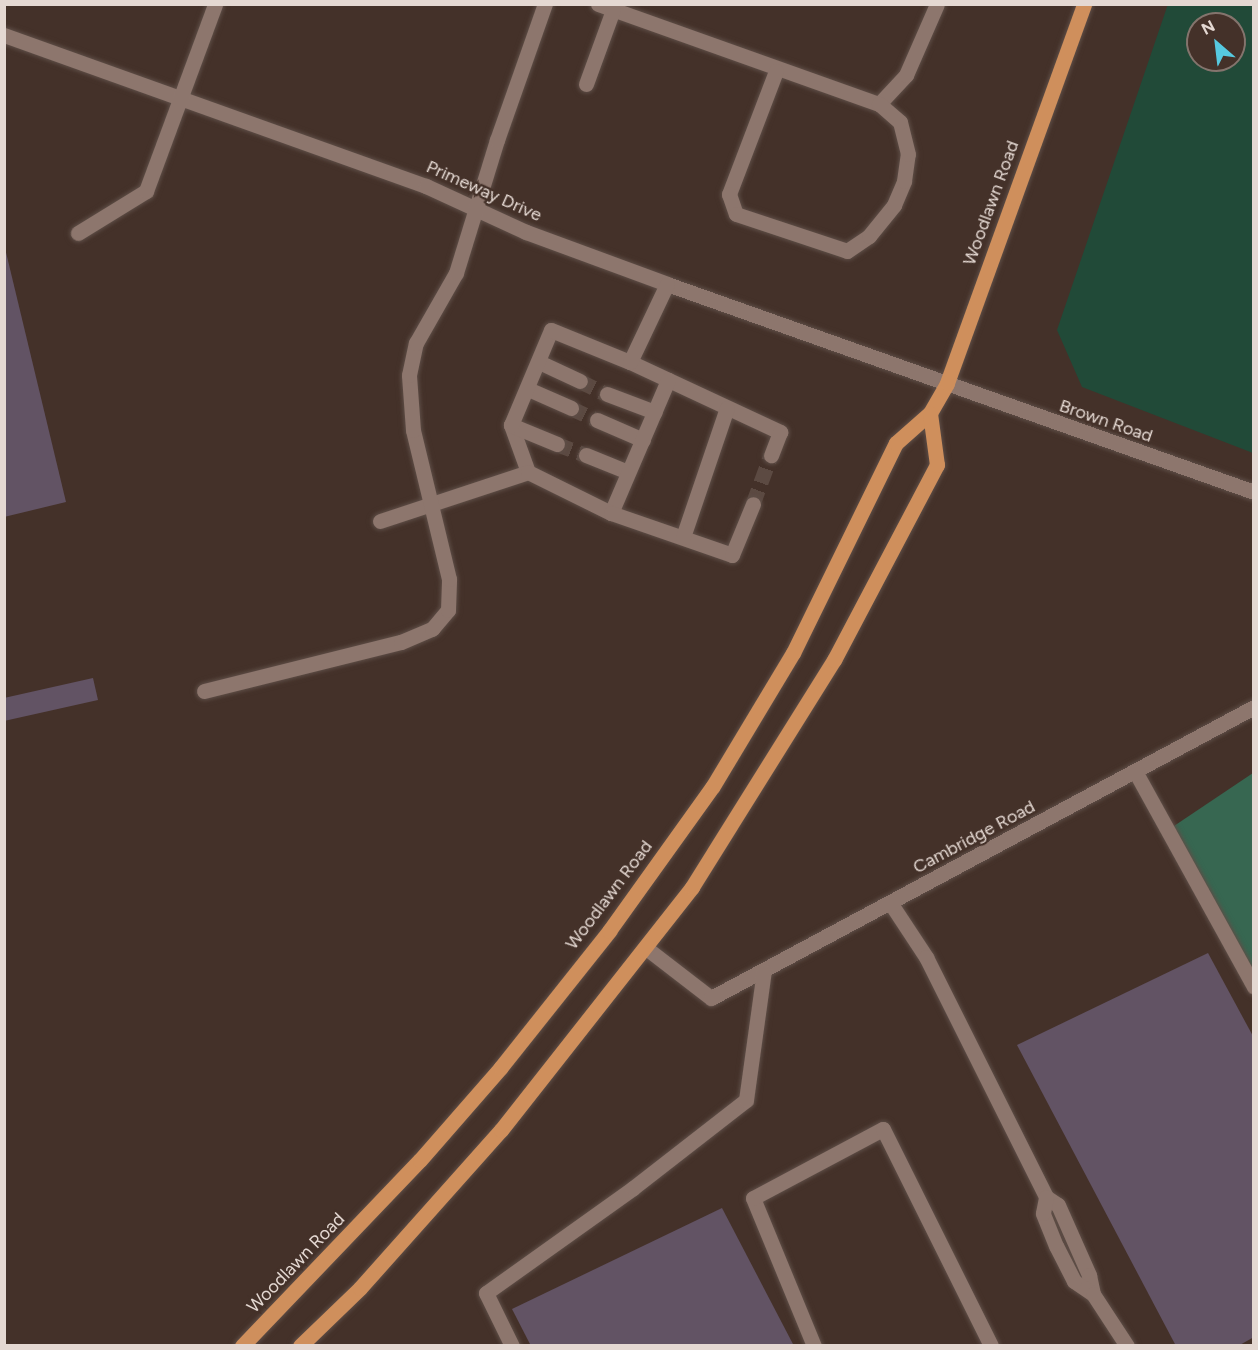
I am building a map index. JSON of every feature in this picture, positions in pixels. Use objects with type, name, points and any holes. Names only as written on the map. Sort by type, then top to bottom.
[{"type":"main road","name":"Woodlawn Road","points":[[242,1346],[420,1160],[609,931],[713,786],[793,653],[896,443],[930,413],[947,382],[1084,4]]},
{"type":"main road","points":[[300,1346],[360,1288],[501,1130],[692,887],[834,660],[937,465],[930,413]]},
{"type":"street","points":[[78,233],[146,191],[214,4]]},
{"type":"street","points":[[204,691],[400,642],[432,629],[448,610],[449,579],[411,421],[409,375],[416,343],[456,273],[475,209],[545,4]]},
{"type":"street","points":[[598,4],[776,71],[879,104],[900,122],[908,154],[904,181],[894,205],[869,236],[847,251],[736,214],[729,194],[776,71]]},
{"type":"street","points":[[879,104],[906,75],[937,4]]},
{"type":"street","points":[[586,84],[613,10]]},
{"type":"street","name":"Primeway Drive","points":[[4,35],[426,186],[526,232],[667,284],[947,382]]},
{"type":"street","points":[[630,362],[667,284]]},
{"type":"street","points":[[753,504],[732,555],[611,513],[528,472],[511,425],[528,389],[550,330],[630,362],[780,432],[771,455]]},
{"type":"street","points":[[538,362],[580,381]]},
{"type":"street","points":[[611,513],[668,380]]},
{"type":"street","name":"Brown Road","points":[[947,382],[1254,492]]},
{"type":"street","points":[[528,389],[571,408]]},
{"type":"street","points":[[607,394],[655,412]]},
{"type":"street","points":[[683,537],[727,408]]},
{"type":"street","points":[[597,420],[643,440]]},
{"type":"street","points":[[511,425],[557,444]]},
{"type":"street","points":[[586,455],[628,472]]},
{"type":"street","points":[[380,521],[528,472]]},
{"type":"street","name":"Cambridge Road","points":[[646,948],[711,998],[1254,707]]},
{"type":"street","points":[[1136,772],[1254,987]]},
{"type":"street","points":[[891,903],[926,957],[1046,1197],[1043,1213],[1074,1281],[1093,1294],[1127,1346]]},
{"type":"street","points":[[512,1346],[486,1293],[633,1188],[746,1100],[764,971]]},
{"type":"street","points":[[814,1346],[753,1198],[883,1129],[991,1346]]},
{"type":"green space","points":[[1168,4],[1253,5],[1253,453],[1082,387],[1057,330]]},
{"type":"green space","points":[[1253,773],[1253,984],[1168,830]]},
{"type":"building","points":[[4,244],[66,502],[4,517]]},
{"type":"building","points":[[93,678],[98,700],[4,721],[4,698]]},
{"type":"building","points":[[1208,953],[1254,1038],[1254,1337],[1238,1346],[1176,1346],[1017,1045]]},
{"type":"building","points":[[722,1208],[794,1346],[531,1346],[512,1309]]},
{"type":"tunnel","points":[[580,381],[607,394]]},
{"type":"tunnel","points":[[571,408],[597,420]]},
{"type":"tunnel","points":[[557,444],[586,455]]},
{"type":"tunnel","points":[[753,504],[771,455]]}]
